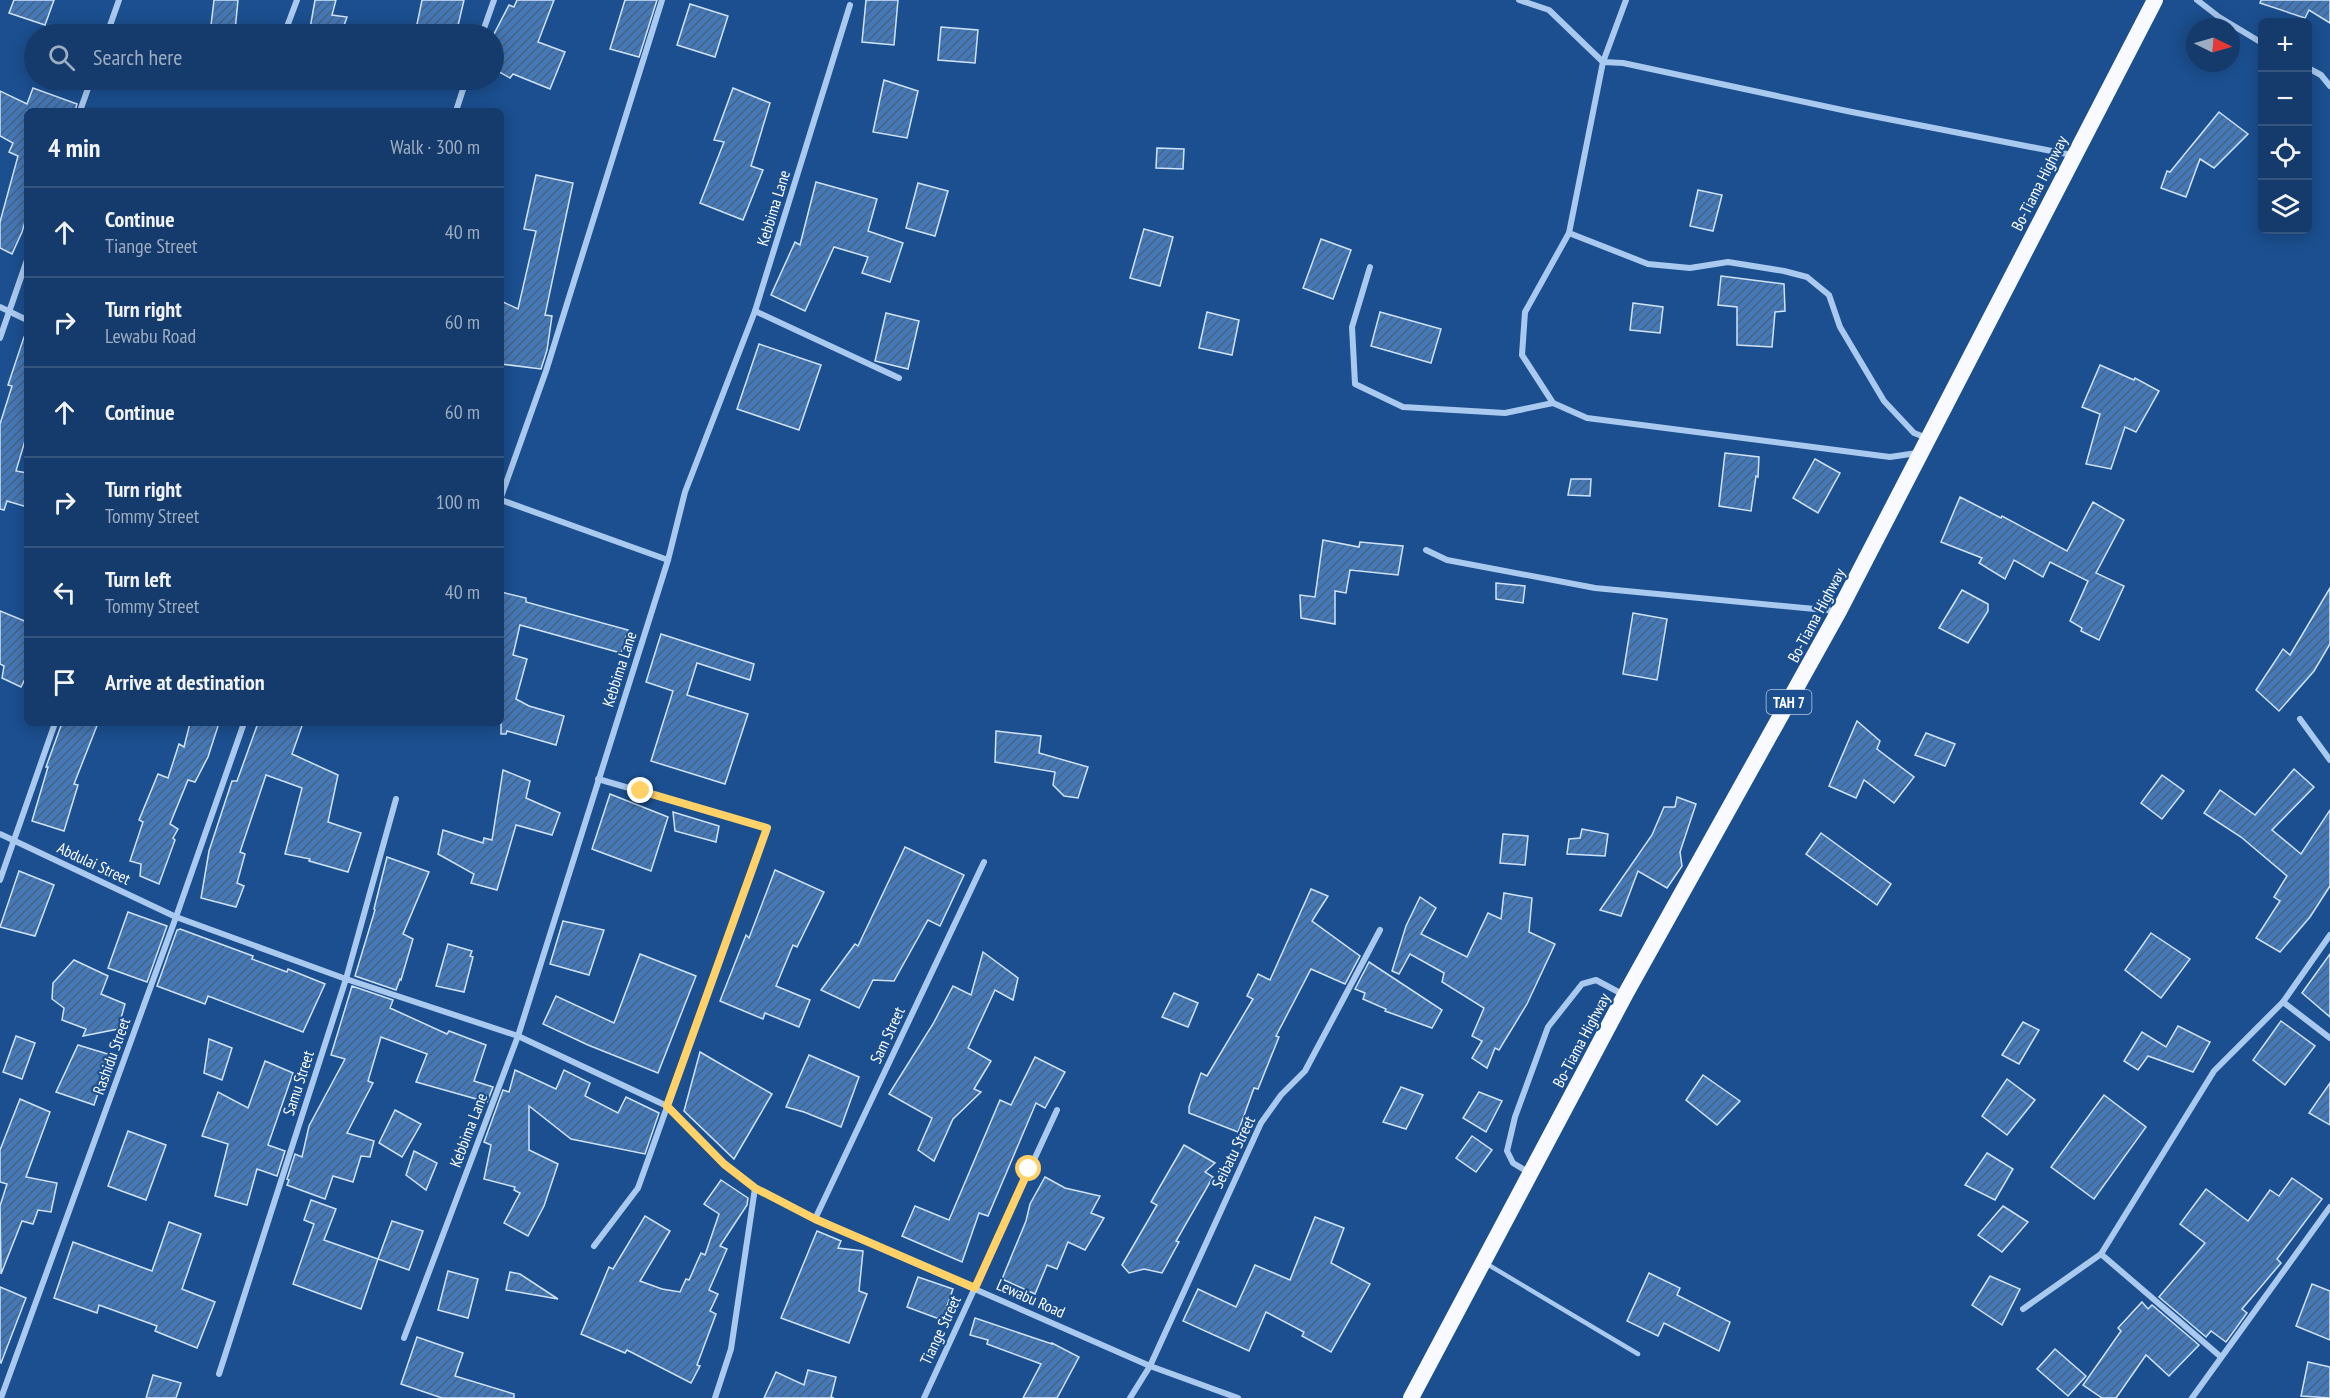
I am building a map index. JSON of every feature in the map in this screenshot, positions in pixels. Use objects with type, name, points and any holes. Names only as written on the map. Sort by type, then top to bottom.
[{"type":"highway","name":"Bo-Tiama Highway","points":[[1411,1398],[1625,995],[1839,611],[2155,0]]},
{"type":"street","points":[[111,24],[119,0]]},
{"type":"street","points":[[288,24],[297,0]]},
{"type":"street","points":[[486,24],[494,0]]},
{"type":"street","points":[[504,490],[546,371],[662,0]]},
{"type":"street","points":[[1519,0],[1549,10],[1603,62],[1623,63],[1847,111],[2074,155]]},
{"type":"street","points":[[1569,233],[1648,264],[1690,268],[1728,262],[1807,277],[1829,294],[1840,327],[1884,401],[1924,445],[1890,457],[1587,418],[1553,403],[1522,355],[1525,312],[1569,233],[1603,62],[1626,0]]},
{"type":"street","points":[[2197,0],[2258,40]]},
{"type":"street","name":"Kebbima Lane","points":[[404,1338],[518,1036],[668,560],[685,492],[755,311],[850,4]]},
{"type":"street","points":[[2312,70],[2321,75],[2330,86]]},
{"type":"street","points":[[81,108],[87,90]]},
{"type":"street","points":[[457,108],[463,90]]},
{"type":"street","points":[[1370,267],[1352,327],[1355,384],[1403,407],[1505,413],[1553,403]]},
{"type":"street","points":[[0,338],[24,268]]},
{"type":"street","points":[[0,307],[24,318]]},
{"type":"street","points":[[755,311],[899,378]]},
{"type":"street","points":[[504,499],[668,560]]},
{"type":"street","points":[[1426,550],[1447,560],[1595,588],[1839,611]]},
{"type":"street","points":[[2300,719],[2330,760]]},
{"type":"street","points":[[0,880],[54,726]]},
{"type":"street","name":"Rashidu Street","points":[[1,1398],[243,726]]},
{"type":"street","points":[[594,1246],[638,1188],[767,828],[598,779]]},
{"type":"street","name":"Samu Street","points":[[219,1374],[346,979],[396,799]]},
{"type":"street","name":"Abdulai Street","points":[[0,834],[176,917],[346,979],[518,1036],[667,1106]]},
{"type":"street","name":"Sam Street","points":[[815,1219],[984,862]]},
{"type":"street","name":"Seibatu Street","points":[[1130,1398],[1150,1366],[1260,1123],[1281,1095],[1305,1071],[1380,930]]},
{"type":"street","points":[[2023,1309],[2101,1254],[2214,1071],[2283,1002],[2330,934]]},
{"type":"street","points":[[1531,1174],[1513,1162],[1507,1151],[1515,1117],[1548,1027],[1582,984],[1596,980],[1625,995]]},
{"type":"street","points":[[2283,1002],[2330,1038]]},
{"type":"street","name":"Lewabu Road","points":[[667,1106],[724,1164],[755,1188],[815,1219],[1150,1366],[1238,1398]]},
{"type":"street","name":"Tiange Street","points":[[924,1398],[1057,1110]]},
{"type":"street","points":[[715,1398],[730,1349],[755,1188]]},
{"type":"street","points":[[2192,1398],[2330,1206]]},
{"type":"street","points":[[2101,1254],[2221,1357]]},
{"type":"lane","points":[[1484,1263],[1638,1354]]},
{"type":"building","points":[[14,0],[54,0],[45,24],[9,13]]},
{"type":"building","points":[[214,0],[238,0],[236,24],[211,24]]},
{"type":"building","points":[[315,0],[336,0],[332,15],[347,17],[345,24],[311,24]]},
{"type":"building","points":[[422,0],[464,0],[458,24],[417,24]]},
{"type":"building","points":[[517,0],[554,0],[538,42],[565,52],[550,89],[513,74],[510,78],[504,75],[504,24],[499,24],[509,5],[514,7]]},
{"type":"building","points":[[625,0],[657,0],[639,57],[610,49]]},
{"type":"building","points":[[866,0],[898,0],[894,45],[862,42]]},
{"type":"building","points":[[2261,0],[2330,0],[2330,23],[2309,10],[2305,18],[2260,3]]},
{"type":"building","points":[[690,4],[728,16],[715,57],[677,45]]},
{"type":"building","points":[[941,27],[978,30],[975,63],[938,60]]},
{"type":"building","points":[[884,80],[918,91],[907,138],[873,132]]},
{"type":"building","points":[[733,88],[770,103],[751,166],[763,170],[743,220],[700,203],[724,142],[714,140]]},
{"type":"building","points":[[32,90],[38,90],[77,104],[76,108],[24,108],[24,225],[12,254],[0,248],[0,222],[18,156],[9,152],[13,143],[0,136],[0,91],[27,104]]},
{"type":"building","points":[[2219,112],[2248,134],[2214,168],[2200,159],[2186,197],[2161,188],[2167,171],[2170,172]]},
{"type":"building","points":[[1157,148],[1184,149],[1183,169],[1156,168]]},
{"type":"building","points":[[536,175],[573,183],[545,315],[552,316],[547,350],[541,369],[504,364],[504,302],[518,309],[536,231],[524,229]]},
{"type":"building","points":[[816,182],[877,199],[868,231],[903,243],[890,282],[862,273],[868,257],[834,247],[805,311],[771,295],[795,242],[800,245]]},
{"type":"building","points":[[918,183],[948,191],[935,236],[906,228]]},
{"type":"building","points":[[1698,190],[1722,195],[1713,231],[1690,226]]},
{"type":"building","points":[[1144,229],[1173,237],[1160,286],[1130,278]]},
{"type":"building","points":[[1321,239],[1351,250],[1333,299],[1303,288]]},
{"type":"building","points":[[1721,276],[1784,284],[1785,311],[1775,312],[1772,347],[1737,345],[1737,307],[1718,305]]},
{"type":"building","points":[[1633,303],[1663,307],[1660,333],[1630,330]]},
{"type":"building","points":[[1207,312],[1239,320],[1232,355],[1199,348]]},
{"type":"building","points":[[1380,312],[1441,329],[1431,363],[1371,346]]},
{"type":"building","points":[[886,313],[919,321],[908,369],[875,361]]},
{"type":"building","points":[[24,337],[24,444],[16,471],[24,472],[24,506],[7,501],[4,510],[0,509],[0,424],[12,386],[8,385]]},
{"type":"building","points":[[759,344],[821,365],[799,430],[737,409]]},
{"type":"building","points":[[2100,365],[2134,380],[2135,378],[2159,391],[2136,432],[2125,427],[2111,469],[2086,464],[2100,414],[2082,407]]},
{"type":"building","points":[[1725,453],[1759,457],[1758,477],[1756,476],[1751,511],[1719,506]]},
{"type":"building","points":[[1815,459],[1840,473],[1818,513],[1793,498]]},
{"type":"building","points":[[1571,479],[1591,479],[1590,496],[1568,495]]},
{"type":"building","points":[[1960,497],[2001,518],[2002,516],[2067,551],[2093,502],[2124,520],[2096,573],[2124,586],[2099,640],[2081,631],[2082,628],[2070,621],[2088,581],[2050,562],[2043,577],[2014,560],[2005,579],[1979,563],[1982,558],[1941,542]]},
{"type":"building","points":[[1323,540],[1359,547],[1360,542],[1403,546],[1398,575],[1350,570],[1346,593],[1335,591],[1335,624],[1301,618],[1300,595],[1315,597]]},
{"type":"building","points":[[1496,583],[1525,586],[1523,603],[1496,599]]},
{"type":"building","points":[[2330,588],[2330,644],[2314,671],[2279,711],[2256,690],[2283,649],[2290,655]]},
{"type":"building","points":[[1962,590],[1988,604],[1988,611],[1968,643],[1939,628]]},
{"type":"building","points":[[504,593],[526,598],[526,602],[628,630],[621,653],[520,625],[513,655],[527,659],[516,699],[529,706],[564,716],[556,745],[507,731],[506,734],[501,734],[501,726],[504,726]]},
{"type":"building","points":[[0,611],[24,621],[24,681],[21,687],[2,678],[4,666],[0,664]]},
{"type":"building","points":[[1633,613],[1667,619],[1657,680],[1623,674]]},
{"type":"building","points":[[661,634],[754,664],[750,680],[697,663],[687,695],[748,714],[725,784],[651,761],[673,691],[646,682]]},
{"type":"building","points":[[1857,721],[1880,741],[1877,749],[1914,777],[1894,803],[1864,780],[1856,798],[1829,786]]},
{"type":"building","points":[[61,726],[97,726],[74,784],[78,785],[64,831],[32,821],[48,767],[46,767]]},
{"type":"building","points":[[189,726],[218,726],[208,757],[195,782],[188,780],[170,824],[178,829],[159,884],[140,876],[141,864],[130,861],[143,822],[139,820],[158,774],[168,778],[179,744],[184,747]]},
{"type":"building","points":[[257,726],[302,726],[292,754],[338,775],[328,822],[361,833],[348,872],[309,861],[310,859],[285,854],[302,788],[266,775],[240,852],[245,854],[237,883],[244,886],[236,907],[201,898],[209,851],[232,781],[237,781]]},
{"type":"building","points":[[996,731],[1041,736],[1039,753],[1088,767],[1078,798],[1064,796],[1053,785],[1055,772],[995,762]]},
{"type":"building","points":[[1926,733],[1955,744],[1945,766],[1915,755]]},
{"type":"building","points":[[2294,769],[2314,787],[2272,830],[2301,854],[2330,810],[2330,886],[2310,917],[2280,952],[2256,938],[2280,901],[2274,897],[2287,876],[2241,837],[2204,813],[2220,790],[2255,815]]},
{"type":"building","points":[[503,770],[530,781],[526,798],[560,813],[552,835],[516,825],[497,890],[471,883],[474,874],[438,854],[443,830],[483,843],[484,838],[492,840]]},
{"type":"building","points":[[2162,775],[2184,791],[2162,819],[2141,803]]},
{"type":"building","points":[[610,794],[668,817],[651,871],[592,849]]},
{"type":"building","points":[[1677,797],[1696,804],[1680,852],[1682,866],[1667,888],[1638,871],[1621,916],[1600,910],[1652,835],[1664,807],[1675,807]]},
{"type":"building","points":[[673,812],[719,826],[716,842],[675,831]]},
{"type":"building","points":[[1582,829],[1608,834],[1605,856],[1567,854],[1569,839],[1580,838]]},
{"type":"building","points":[[1821,833],[1891,884],[1877,905],[1806,854]]},
{"type":"building","points":[[1503,834],[1528,836],[1525,865],[1500,863]]},
{"type":"building","points":[[905,847],[964,875],[940,926],[928,920],[894,981],[873,980],[859,1008],[821,990],[855,944],[858,946]]},
{"type":"building","points":[[387,857],[429,872],[403,934],[413,939],[396,990],[355,976],[375,910]]},
{"type":"building","points":[[775,870],[824,892],[797,947],[793,945],[776,986],[810,1000],[799,1027],[765,1013],[763,1019],[720,1001],[746,935],[749,938]]},
{"type":"building","points":[[19,871],[54,885],[35,936],[0,927]]},
{"type":"building","points":[[1311,889],[1328,896],[1312,921],[1360,956],[1345,984],[1311,969],[1276,1036],[1279,1037],[1258,1089],[1254,1088],[1238,1132],[1189,1113],[1201,1073],[1207,1076],[1253,999],[1247,996],[1258,974],[1270,980]]},
{"type":"building","points":[[1504,893],[1532,898],[1529,932],[1555,944],[1527,1004],[1499,1050],[1495,1048],[1487,1068],[1472,1058],[1482,1041],[1472,1036],[1484,1008],[1442,982],[1444,973],[1410,954],[1399,974],[1392,971],[1406,926],[1420,897],[1436,908],[1421,934],[1467,957],[1488,913],[1501,919]]},
{"type":"building","points":[[128,912],[167,926],[147,982],[108,968]]},
{"type":"building","points":[[563,921],[604,930],[589,975],[550,964]]},
{"type":"building","points":[[180,929],[253,956],[252,959],[287,972],[288,969],[325,984],[303,1032],[208,996],[205,1004],[157,986],[177,930]]},
{"type":"building","points":[[2151,933],[2190,959],[2161,998],[2125,970]]},
{"type":"building","points":[[448,944],[472,951],[470,956],[473,957],[464,992],[436,986]]},
{"type":"building","points":[[983,952],[1018,978],[1013,1000],[995,990],[968,1048],[991,1061],[974,1089],[981,1092],[953,1119],[934,1161],[918,1150],[932,1118],[889,1094],[933,1024],[953,986],[971,995]]},
{"type":"building","points":[[640,954],[696,976],[658,1073],[543,1024],[556,996],[614,1023]]},
{"type":"building","points":[[2330,954],[2330,1017],[2302,993]]},
{"type":"building","points":[[74,960],[108,976],[101,994],[125,1004],[118,1029],[83,1036],[86,1029],[62,1020],[64,1008],[52,999],[53,983]]},
{"type":"building","points":[[1369,962],[1442,1010],[1432,1028],[1385,1011],[1386,1009],[1363,999],[1365,993],[1355,989]]},
{"type":"building","points":[[352,986],[393,1000],[390,1008],[447,1034],[449,1031],[486,1045],[474,1081],[493,1087],[487,1102],[416,1082],[427,1054],[381,1037],[368,1081],[373,1083],[347,1133],[374,1141],[370,1157],[361,1156],[353,1182],[333,1176],[325,1199],[287,1185],[289,1180],[287,1179],[295,1154],[302,1157],[309,1126],[345,1059],[331,1055]]},
{"type":"building","points":[[1174,993],[1198,1003],[1188,1027],[1162,1017]]},
{"type":"building","points":[[2281,1021],[2315,1046],[2285,1085],[2253,1060]]},
{"type":"building","points":[[2023,1022],[2039,1030],[2019,1064],[2002,1055]]},
{"type":"building","points":[[2178,1026],[2210,1042],[2193,1072],[2148,1056],[2138,1070],[2124,1061],[2142,1032],[2166,1047]]},
{"type":"building","points":[[16,1036],[35,1043],[22,1079],[3,1072]]},
{"type":"building","points":[[209,1039],[232,1048],[222,1080],[204,1073]]},
{"type":"building","points":[[78,1045],[111,1055],[94,1105],[56,1092]]},
{"type":"building","points":[[700,1052],[772,1094],[734,1159],[684,1111]]},
{"type":"building","points":[[809,1055],[859,1077],[841,1127],[786,1107]]},
{"type":"building","points":[[1035,1057],[1065,1072],[1045,1108],[1036,1103],[988,1216],[979,1213],[962,1262],[902,1236],[915,1206],[949,1220],[1000,1100],[1011,1105]]},
{"type":"building","points":[[265,1061],[293,1073],[268,1145],[285,1151],[277,1176],[257,1169],[247,1205],[215,1196],[228,1144],[202,1136],[218,1092],[248,1108]]},
{"type":"building","points":[[515,1070],[556,1089],[564,1070],[590,1083],[585,1096],[618,1113],[626,1097],[659,1113],[645,1154],[571,1139],[529,1106],[529,1150],[558,1164],[544,1206],[528,1236],[504,1223],[520,1193],[514,1190],[515,1187],[484,1179],[491,1145],[484,1142],[503,1090],[509,1092]]},
{"type":"building","points":[[1703,1075],[1740,1101],[1717,1125],[1686,1100]]},
{"type":"building","points":[[2007,1079],[2035,1100],[2007,1135],[1982,1116]]},
{"type":"building","points":[[2330,1083],[2330,1125],[2309,1113]]},
{"type":"building","points":[[1401,1087],[1423,1095],[1406,1129],[1383,1122]]},
{"type":"building","points":[[1479,1092],[1502,1101],[1486,1132],[1463,1118]]},
{"type":"building","points":[[2104,1095],[2146,1127],[2094,1199],[2051,1167]]},
{"type":"building","points":[[20,1099],[50,1112],[26,1177],[57,1183],[51,1212],[38,1210],[33,1224],[22,1221],[1,1274],[0,1206],[7,1184],[0,1182],[0,1150]]},
{"type":"building","points":[[395,1110],[421,1124],[402,1157],[379,1143]]},
{"type":"building","points":[[128,1131],[166,1145],[146,1200],[108,1186]]},
{"type":"building","points":[[1472,1136],[1492,1150],[1476,1172],[1456,1158]]},
{"type":"building","points":[[1184,1145],[1215,1163],[1205,1172],[1213,1177],[1176,1241],[1179,1242],[1162,1273],[1144,1269],[1129,1273],[1122,1265],[1157,1205],[1151,1202]]},
{"type":"building","points":[[414,1151],[437,1163],[426,1190],[406,1175]]},
{"type":"building","points":[[1987,1153],[2013,1169],[1995,1200],[1965,1185]]},
{"type":"building","points":[[1045,1177],[1065,1188],[1100,1196],[1091,1213],[1104,1218],[1085,1250],[1068,1242],[1057,1269],[1047,1265],[1035,1294],[1002,1279],[1026,1221],[1030,1204]]},
{"type":"building","points":[[2292,1178],[2322,1199],[2277,1259],[2281,1263],[2242,1309],[2247,1313],[2226,1342],[2211,1331],[2206,1337],[2159,1297],[2205,1243],[2180,1224],[2206,1189],[2248,1221],[2270,1190],[2279,1196]]},
{"type":"building","points":[[721,1180],[748,1198],[747,1205],[720,1246],[727,1249],[709,1290],[718,1294],[710,1311],[716,1314],[697,1365],[700,1366],[691,1383],[627,1350],[625,1353],[581,1334],[609,1267],[613,1269],[645,1216],[670,1231],[640,1281],[662,1289],[680,1292],[686,1279],[689,1280],[701,1253],[705,1255],[719,1214],[704,1204]]},
{"type":"building","points":[[311,1200],[336,1209],[324,1240],[378,1259],[361,1309],[293,1284],[314,1224],[304,1220]]},
{"type":"building","points":[[2003,1206],[2028,1222],[2002,1252],[1978,1235]]},
{"type":"building","points":[[1315,1217],[1344,1228],[1331,1263],[1370,1284],[1331,1352],[1302,1336],[1304,1332],[1266,1312],[1249,1351],[1183,1321],[1198,1289],[1236,1307],[1255,1265],[1290,1280]]},
{"type":"building","points":[[392,1221],[423,1231],[409,1270],[378,1259]]},
{"type":"building","points":[[169,1222],[201,1234],[182,1289],[215,1302],[197,1348],[155,1331],[157,1326],[99,1305],[97,1313],[54,1298],[73,1242],[152,1271]]},
{"type":"building","points":[[817,1231],[841,1241],[838,1248],[863,1251],[859,1291],[867,1294],[849,1343],[781,1318]]},
{"type":"building","points":[[448,1271],[478,1279],[468,1318],[438,1310]]},
{"type":"building","points":[[510,1272],[520,1274],[558,1299],[506,1290]]},
{"type":"building","points":[[1649,1273],[1680,1288],[1677,1295],[1730,1322],[1719,1351],[1664,1323],[1658,1336],[1627,1321]]},
{"type":"building","points":[[1990,1276],[2020,1289],[2002,1325],[1972,1305]]},
{"type":"building","points":[[918,1277],[953,1289],[942,1320],[907,1307]]},
{"type":"building","points":[[2312,1284],[2330,1291],[2330,1340],[2296,1326]]},
{"type":"building","points":[[0,1287],[26,1298],[1,1363],[0,1362]]},
{"type":"building","points":[[2142,1302],[2148,1309],[2152,1305],[2199,1345],[2169,1376],[2146,1355],[2116,1398],[2102,1398],[2083,1385],[2121,1331],[2118,1328]]},
{"type":"building","points":[[975,1318],[1052,1343],[1079,1357],[1057,1398],[1023,1398],[1041,1364],[987,1344],[988,1340],[970,1335]]},
{"type":"building","points":[[417,1337],[463,1353],[455,1376],[514,1394],[514,1398],[442,1398],[401,1384]]},
{"type":"building","points":[[2055,1349],[2086,1376],[2068,1396],[2037,1369]]},
{"type":"building","points":[[2308,1362],[2330,1367],[2330,1398],[2301,1396]]},
{"type":"building","points":[[808,1370],[836,1377],[831,1397],[834,1398],[764,1398],[776,1372],[804,1385]]},
{"type":"building","points":[[153,1375],[181,1383],[176,1398],[146,1398]]},
{"type":"route","points":[[641,791],[767,828],[667,1106],[724,1164],[755,1188],[815,1219],[975,1288],[1029,1169]]}]
